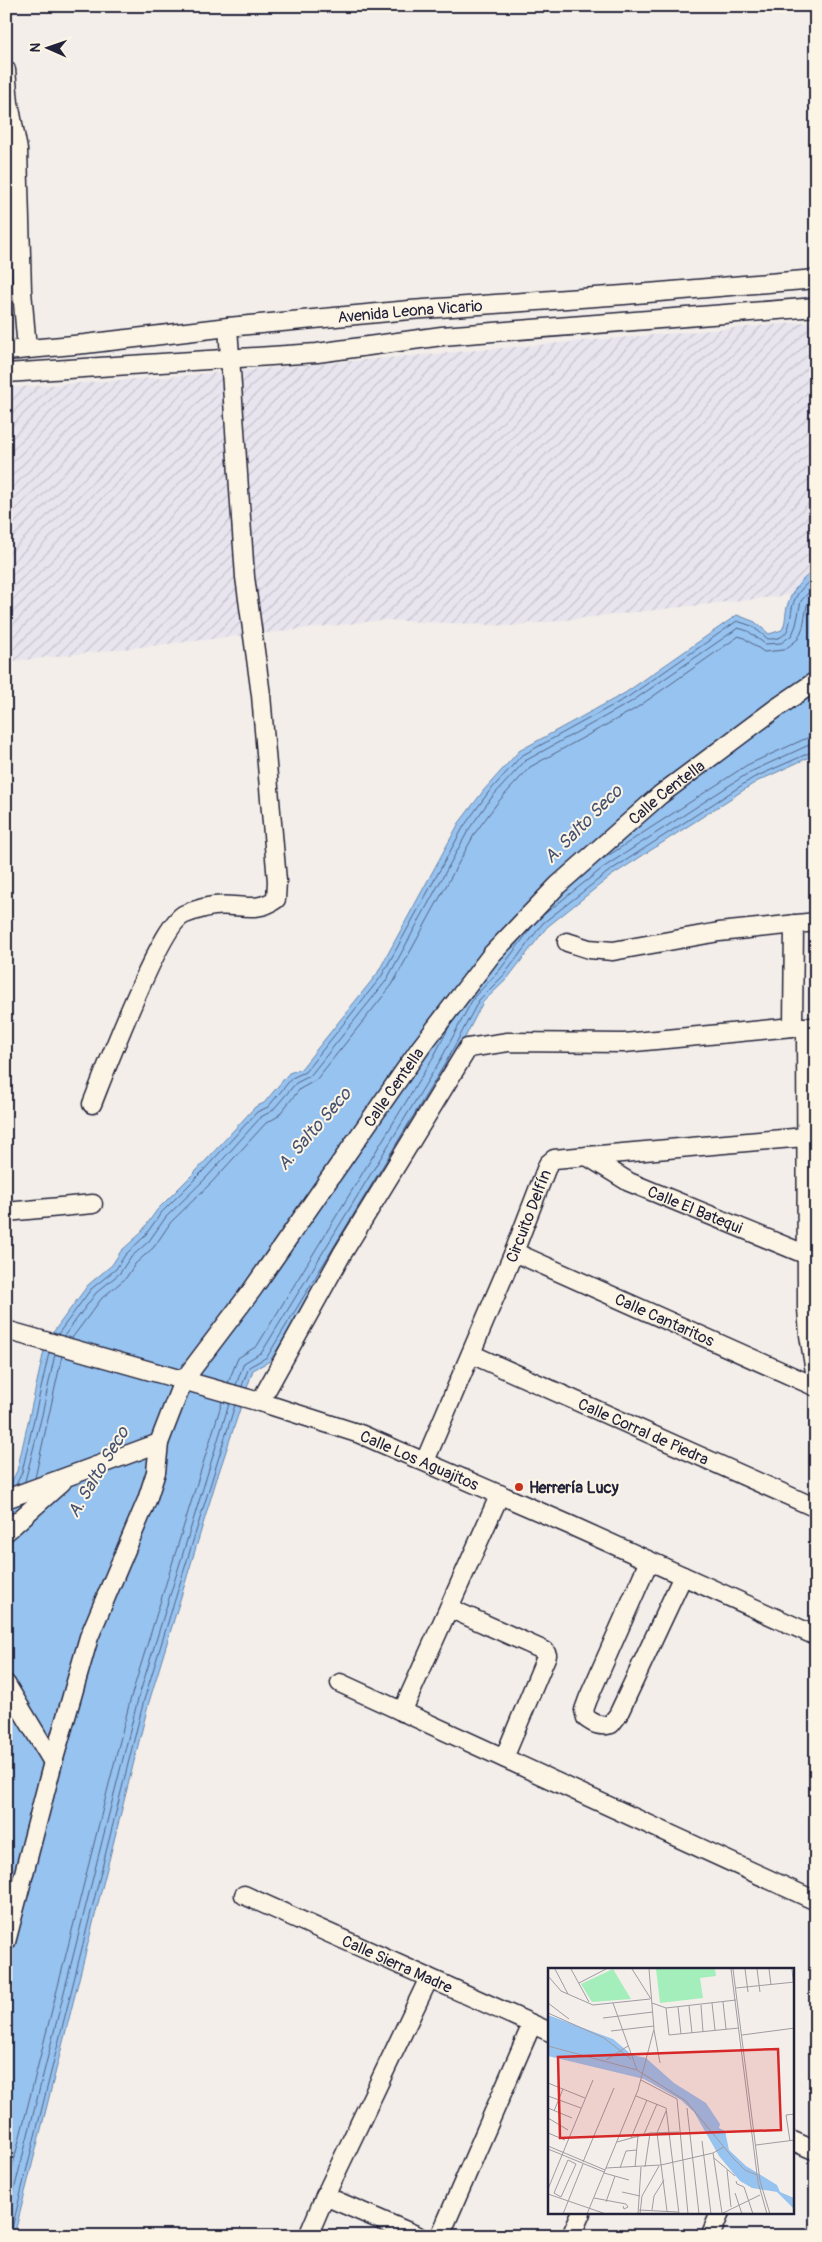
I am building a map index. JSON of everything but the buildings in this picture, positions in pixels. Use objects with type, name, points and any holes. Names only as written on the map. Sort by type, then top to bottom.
[{"type":"street","points":[[6,70],[9,103],[18,150],[22,291],[27,349]]},
{"type":"street","name":"Avenida Leona Vicario","points":[[6,350],[117,341],[228,327],[440,308],[816,279]]},
{"type":"street","name":"Avenida Leona Vicario","points":[[6,373],[317,353],[442,336],[816,307]]},
{"type":"street","points":[[92,1104],[127,1017],[168,930],[182,915],[214,906],[266,907],[276,900],[277,881],[261,695],[246,577],[237,431],[228,327]]},
{"type":"street","name":"Calle Centella","points":[[6,1942],[53,1762],[89,1637],[147,1500],[156,1472],[159,1443],[183,1381],[257,1283],[421,1047],[492,954],[558,885],[660,795],[775,709],[816,681]]},
{"type":"street","points":[[567,942],[589,949],[613,951],[719,932],[816,922]]},
{"type":"street","points":[[794,924],[805,1027],[812,1136],[812,1336],[816,1378]]},
{"type":"street","points":[[260,1402],[342,1254],[468,1048],[508,1042],[624,1043],[805,1027]]},
{"type":"street","name":"Circuito Delfín","points":[[425,1461],[514,1252],[548,1164],[554,1159],[812,1136]]},
{"type":"street","name":"Calle El Batequi","points":[[587,1156],[629,1182],[812,1255]]},
{"type":"street","points":[[6,1212],[93,1204]]},
{"type":"street","name":"Calle Cantaritos","points":[[514,1252],[816,1387]]},
{"type":"street","name":"Calle Los Aguajitos","points":[[6,1330],[260,1402],[360,1434],[500,1494],[816,1636]]},
{"type":"street","name":"Calle Corral de Piedra","points":[[471,1354],[816,1508]]},
{"type":"street","points":[[6,1499],[159,1443]]},
{"type":"street","points":[[6,1532],[68,1477]]},
{"type":"street","points":[[402,1712],[500,1494]]},
{"type":"street","points":[[649,1561],[584,1710],[586,1718],[595,1724],[604,1726],[611,1724],[618,1714],[683,1576]]},
{"type":"street","points":[[449,1608],[544,1651],[547,1655],[504,1758]]},
{"type":"street","points":[[340,1683],[816,1901]]},
{"type":"street","points":[[6,1684],[53,1762]]},
{"type":"street","name":"Calle Sierra Madre","points":[[244,1895],[548,2031]]},
{"type":"street","points":[[308,2236],[428,1978]]},
{"type":"street","points":[[440,2236],[532,2024]]},
{"type":"street","points":[[794,2141],[816,2151]]},
{"type":"street","points":[[325,2196],[418,2236]]},
{"type":"street","points":[[571,2236],[581,2214]]},
{"type":"street","points":[[710,2236],[720,2214]]},
{"type":"shaded area","points":[[816,321],[816,570],[791,595],[511,626],[384,620],[6,662],[6,388],[166,377]]},
{"type":"water","name":"A. Salto Seco","points":[[816,570],[816,754],[756,782],[611,876],[547,927],[507,979],[483,1002],[451,1065],[270,1361],[253,1370],[217,1478],[149,1702],[14,2236],[6,2236],[6,1492],[17,1471],[46,1342],[88,1285],[112,1265],[121,1251],[140,1234],[157,1210],[255,1107],[264,1103],[289,1073],[301,1069],[377,974],[459,823],[484,790],[519,751],[625,693],[737,615],[755,622],[769,634],[782,630],[791,596],[802,581]]},
{"type":"place","name":"Herrería Lucy","points":[[519,1487]]}]
